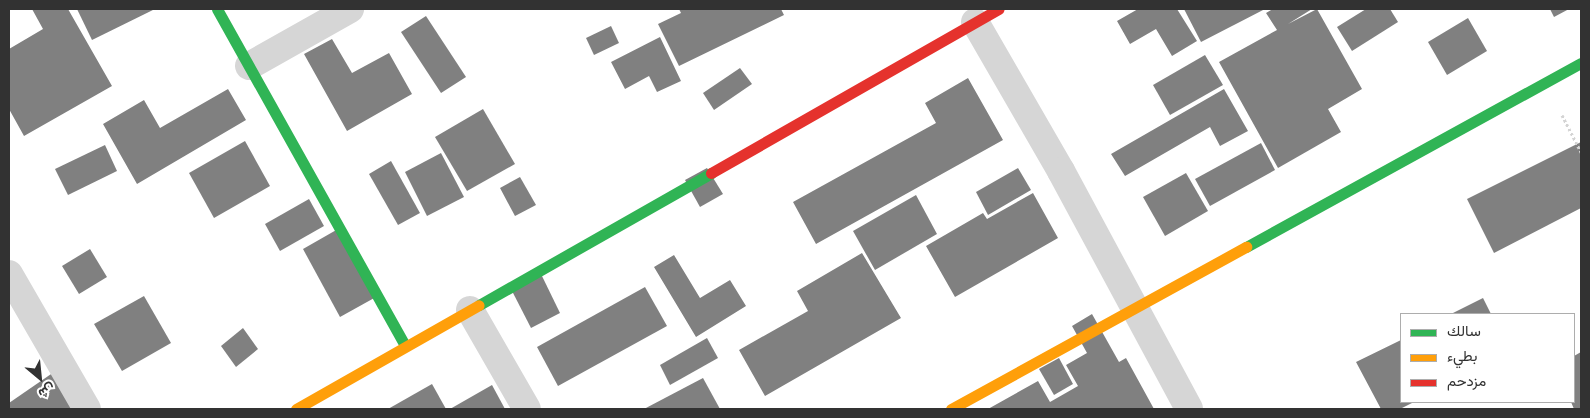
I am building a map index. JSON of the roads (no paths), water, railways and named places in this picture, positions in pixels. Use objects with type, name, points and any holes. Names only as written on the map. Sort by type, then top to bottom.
[{"type":"street","points":[[217,9],[405,346]]},
{"type":"street","points":[[249,66],[350,9]]},
{"type":"street","points":[[296,409],[998,9]]},
{"type":"street","points":[[975,22],[1137,309],[1189,409]]},
{"type":"street","points":[[951,409],[1137,309],[1581,64]]},
{"type":"street","points":[[9,274],[87,409]]},
{"type":"street","points":[[470,310],[527,409]]}]
